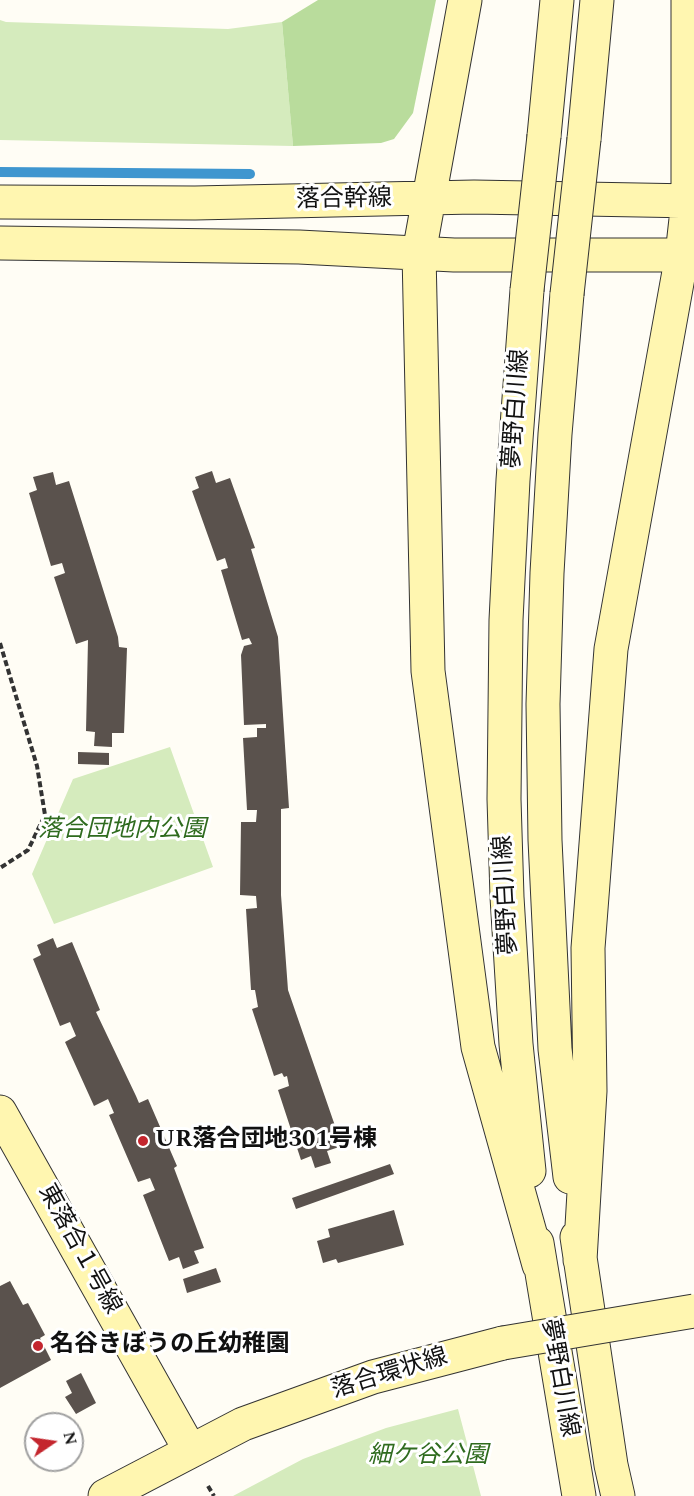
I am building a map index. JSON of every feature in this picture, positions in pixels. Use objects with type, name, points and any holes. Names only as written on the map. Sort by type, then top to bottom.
[{"type":"street","points":[[465,0],[419,253],[428,671],[478,1047],[539,1265]]},
{"type":"street","name":"夢野白川線","points":[[557,0],[527,290],[513,480],[506,620],[504,799],[516,1044],[539,1265],[579,1496]]},
{"type":"street","name":"夢野白川線","points":[[597,0],[555,434],[547,573],[543,715],[545,840],[555,1049],[580,1260],[611,1465],[618,1496]]},
{"type":"street","points":[[580,1260],[591,1091],[588,948],[611,649],[688,255],[691,201],[688,0]]},
{"type":"street","name":"落合幹線","points":[[0,202],[195,203],[428,200],[474,197],[691,201]]},
{"type":"street","name":"落合幹線","points":[[0,243],[299,247],[465,255],[688,255]]},
{"type":"street","name":"東落合１号線","points":[[0,1112],[190,1450]]},
{"type":"street","name":"落合環状線","points":[[105,1496],[243,1424],[373,1377],[503,1343],[694,1311]]},
{"type":"path","points":[[0,643],[37,766],[45,815],[28,850],[0,868]]},
{"type":"path","points":[[208,1486],[214,1496]]},
{"type":"green space","points":[[318,0],[436,0],[413,113],[394,139],[381,143],[293,146],[282,22]]},
{"type":"green space","points":[[0,20],[228,29],[282,22],[293,146],[0,140]]},
{"type":"green space","name":"落合団地内公園","points":[[170,747],[213,867],[54,924],[32,874],[73,779]]},
{"type":"green space","name":"細ケ谷公園","points":[[458,1409],[481,1496],[233,1496],[303,1459],[386,1428]]},
{"type":"building","points":[[212,471],[216,483],[230,478],[255,548],[251,549],[278,637],[289,808],[281,809],[281,895],[288,990],[342,1146],[327,1151],[331,1163],[315,1168],[311,1156],[301,1160],[278,1090],[289,1086],[287,1076],[284,1077],[282,1073],[274,1076],[252,1009],[258,1007],[255,990],[251,990],[246,909],[257,908],[256,896],[240,895],[241,822],[256,822],[257,810],[247,810],[243,738],[257,737],[257,728],[266,728],[266,724],[244,725],[241,655],[244,646],[252,644],[249,638],[242,640],[221,570],[228,568],[225,558],[217,561],[192,491],[199,488],[195,477]]},
{"type":"building","points":[[53,472],[56,485],[69,481],[118,637],[119,647],[127,648],[124,733],[112,733],[112,747],[94,746],[95,732],[86,731],[88,640],[76,644],[54,577],[65,573],[62,563],[51,566],[29,493],[37,490],[33,477]]},
{"type":"building","points":[[78,752],[109,753],[109,765],[78,764]]},
{"type":"building","points":[[53,938],[57,948],[72,942],[100,1010],[96,1012],[139,1103],[148,1099],[177,1166],[174,1168],[204,1248],[194,1251],[199,1263],[183,1269],[179,1257],[169,1261],[143,1195],[155,1190],[150,1178],[138,1182],[109,1115],[114,1113],[108,1099],[94,1106],[65,1042],[76,1036],[70,1022],[60,1026],[33,959],[41,955],[37,945]]},
{"type":"building","points":[[390,1164],[394,1174],[296,1209],[292,1198]]},
{"type":"building","points":[[394,1210],[404,1245],[338,1263],[336,1259],[323,1263],[317,1241],[330,1237],[328,1229]]},
{"type":"building","points":[[216,1268],[221,1282],[187,1293],[183,1279]]},
{"type":"building","points":[[10,1281],[23,1305],[28,1303],[45,1335],[40,1338],[51,1360],[0,1388],[0,1286]]},
{"type":"building","points":[[81,1373],[96,1403],[80,1412],[75,1412],[65,1397],[72,1393],[66,1381]]},
{"type":"waterway","points":[[0,172],[250,174]]},
{"type":"place","name":"UR落合団地301号棟","points":[[143,1141]]},
{"type":"place","name":"名谷きぼうの丘幼稚園","points":[[38,1346]]}]
